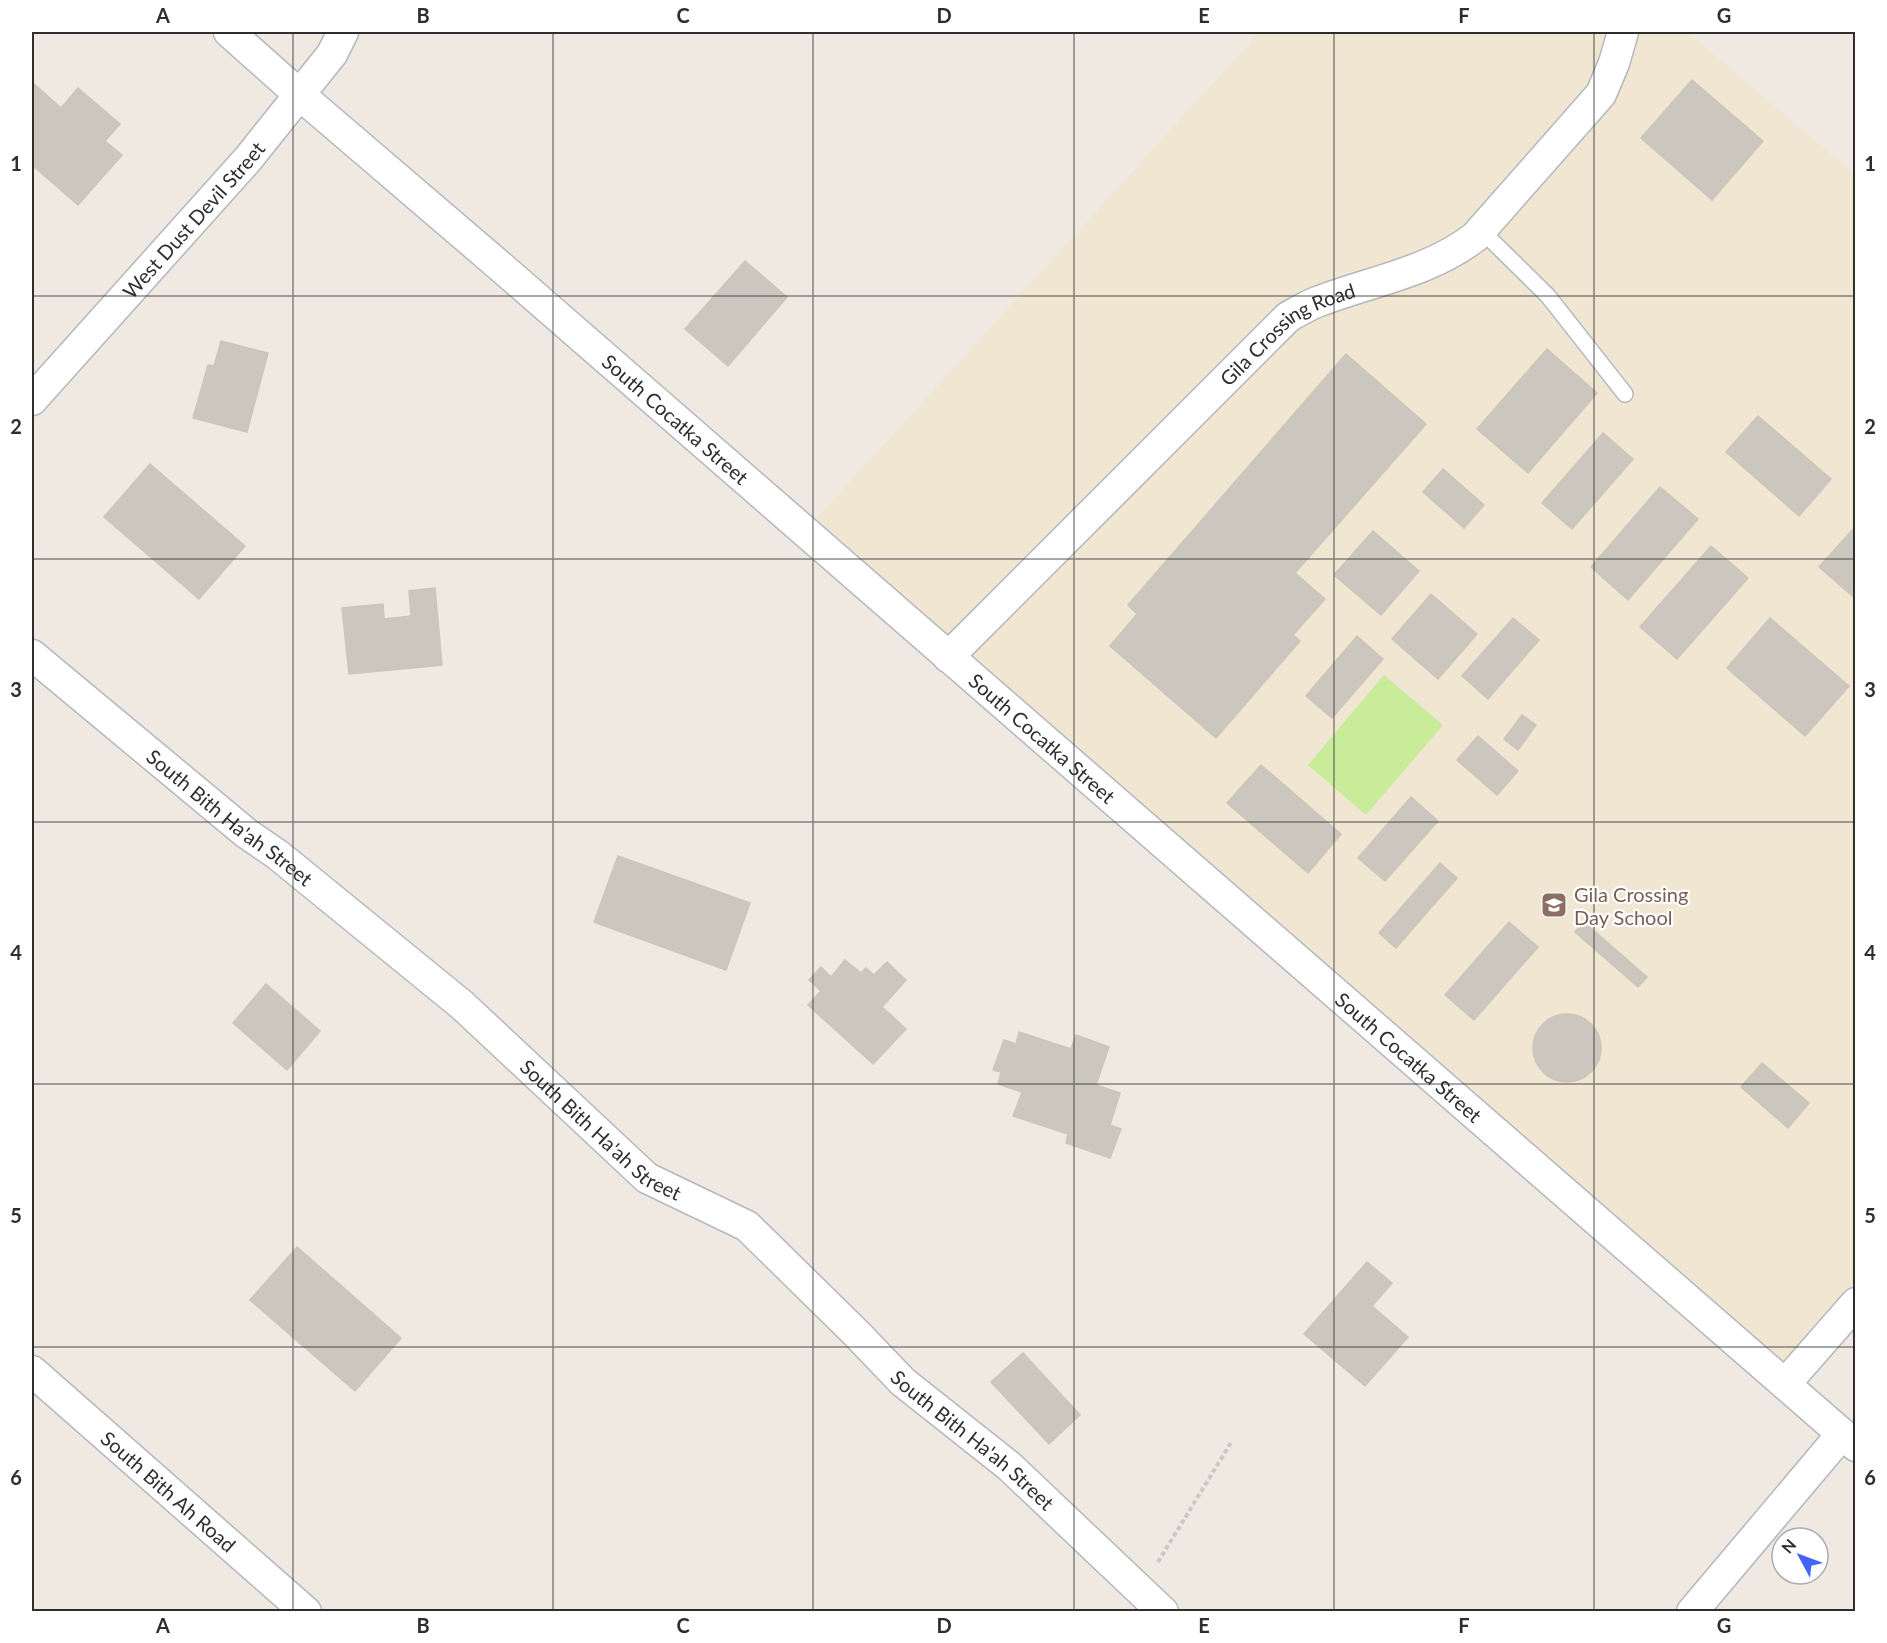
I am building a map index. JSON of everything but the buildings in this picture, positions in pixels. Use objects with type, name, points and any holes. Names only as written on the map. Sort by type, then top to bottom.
[{"type":"street","name":"South Cocatka Street","points":[[229,32],[1849,1440]]},
{"type":"street","name":"West Dust Devil Street","points":[[32,400],[248,159],[332,54],[343,32]]},
{"type":"street","name":"Gila Crossing Road","points":[[948,657],[1288,317],[1315,302],[1434,262],[1456,252],[1481,230],[1601,94],[1614,63],[1623,32]]},
{"type":"street","name":"South Bith Ha'ah Street","points":[[32,655],[246,832],[278,855],[462,1005],[647,1178],[747,1226],[903,1382],[1009,1466],[1163,1611]]},
{"type":"street","points":[[1785,1384],[1856,1303]]},
{"type":"street","name":"South Bith Ah Road","points":[[32,1371],[306,1611]]},
{"type":"street","points":[[1692,1611],[1849,1440]]},
{"type":"lane","points":[[1481,230],[1548,296],[1625,394]]},
{"type":"path","points":[[1140,1591],[1232,1441]]},
{"type":"shaded area","name":"Gila Crossing Day School","points":[[1260,32],[1687,32],[1855,175],[1855,1284],[1786,1364],[810,526]]},
{"type":"green space","points":[[1384,675],[1443,725],[1366,815],[1308,765]]},
{"type":"place","name":"Gila Crossing Day School","points":[[1554,905]]}]
